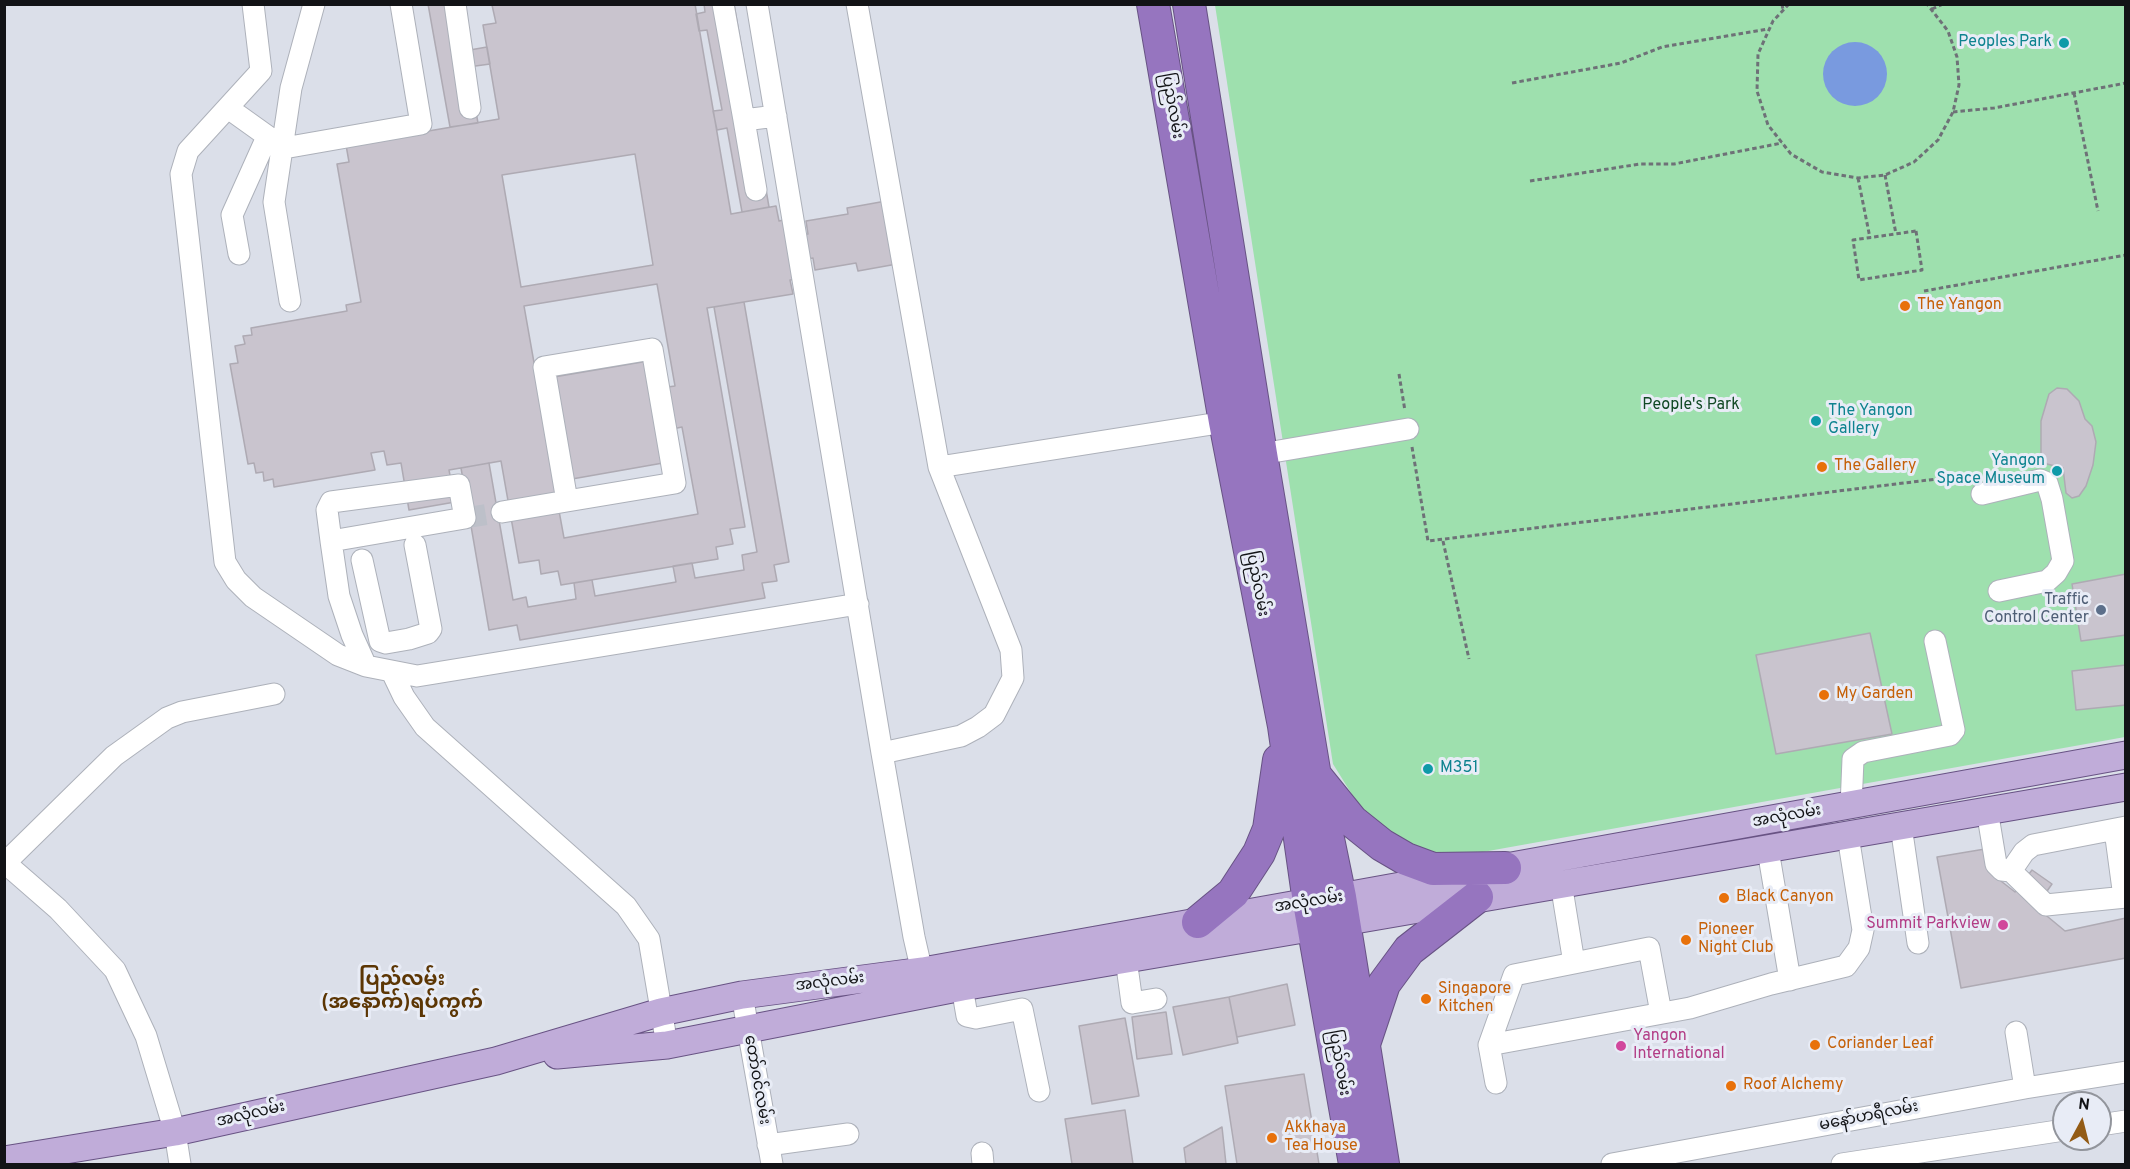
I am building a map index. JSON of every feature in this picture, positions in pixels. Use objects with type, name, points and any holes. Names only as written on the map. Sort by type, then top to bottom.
[{"type":"highway","name":"ပြည်လမ်း","points":[[1153,4],[1225,422],[1284,726],[1327,912],[1364,1045],[1383,1164]]},
{"type":"highway","name":"ပြည်လမ်း","points":[[1189,4],[1315,776],[1327,912],[1355,1164]]},
{"type":"highway","points":[[1198,922],[1233,893],[1262,845],[1269,829],[1284,726]]},
{"type":"highway","points":[[1315,776],[1352,821],[1382,845],[1406,860],[1433,869],[1505,868]]},
{"type":"highway","points":[[1364,1045],[1384,984],[1409,950],[1477,897]]},
{"type":"main road","name":"အလုံလမ်း","points":[[496,1061],[667,1044],[747,1029],[925,983],[1198,922],[1477,897],[1558,871],[1851,807],[2126,755]]},
{"type":"main road","name":"အလုံလမ်း","points":[[4,1160],[77,1156],[496,1061],[661,1012],[742,995],[925,983],[962,987],[1126,959],[1505,868],[1558,871],[1768,850],[2126,787]]},
{"type":"street","points":[[253,4],[261,71],[188,151],[181,174],[225,562],[236,580],[254,597],[338,655],[366,666],[417,676],[858,604]]},
{"type":"street","points":[[239,254],[232,215],[275,142],[314,4]]},
{"type":"street","points":[[228,108],[275,142],[421,124],[401,4]]},
{"type":"street","points":[[455,4],[470,108]]},
{"type":"street","points":[[723,4],[756,190]]},
{"type":"street","points":[[757,4],[882,753],[914,937],[925,983]]},
{"type":"street","points":[[857,4],[939,467],[1011,650],[1013,678],[994,715],[961,736],[882,753]]},
{"type":"street","points":[[744,120],[776,116]]},
{"type":"street","points":[[275,142],[274,202],[290,301]]},
{"type":"street","points":[[502,512],[675,483],[652,349],[544,367],[567,501]]},
{"type":"street","points":[[939,467],[1225,422]]},
{"type":"street","points":[[1261,454],[1408,429]]},
{"type":"street","points":[[1980,484],[2040,480],[2047,483],[2052,499],[2063,561],[2056,573],[2047,581],[1999,591]]},
{"type":"street","points":[[331,541],[465,518],[459,485],[331,502],[327,510],[331,541],[339,596],[352,635],[366,666]]},
{"type":"street","points":[[362,560],[380,640],[386,643],[409,639],[428,633],[431,629],[414,545]]},
{"type":"street","points":[[409,639],[417,676]]},
{"type":"street","points":[[1851,807],[1853,759],[1863,752],[1950,735],[1954,730],[1935,641]]},
{"type":"street","points":[[392,672],[404,697],[424,727],[626,906],[649,939],[667,1044]]},
{"type":"street","points":[[180,1164],[175,1132],[146,1036],[115,970],[58,909],[5,862],[114,756],[167,718],[274,694]]},
{"type":"street","points":[[2032,772],[2037,802]]},
{"type":"street","points":[[1987,810],[1996,864],[2002,870],[2011,871],[2046,905],[2125,897],[2120,828],[2033,845],[2024,852],[2011,871]]},
{"type":"street","points":[[1901,826],[1918,944]]},
{"type":"street","points":[[1489,1044],[1661,1013],[1846,966],[1859,948],[1863,930],[1848,836]]},
{"type":"street","points":[[1768,850],[1790,980]]},
{"type":"street","points":[[1558,871],[1574,963]]},
{"type":"street","points":[[1496,1083],[1489,1044],[1514,975],[1649,948],[1661,1013]]},
{"type":"street","points":[[1126,959],[1132,1003],[1156,999]]},
{"type":"street","points":[[962,987],[967,1016],[976,1018],[1022,1010],[1039,1091]]},
{"type":"street","name":"တော်ဝင်လမ်း","points":[[742,995],[770,1155]]},
{"type":"street","points":[[2016,1032],[2025,1088]]},
{"type":"street","name":"မနော်ဟရီလမ်း","points":[[1612,1164],[2025,1088],[2126,1072]]},
{"type":"street","points":[[1842,1164],[1869,1162],[2052,1132]]},
{"type":"street","points":[[770,1155],[848,1134]]},
{"type":"path","points":[[1782,4],[1783,10]]},
{"type":"path","points":[[1789,4],[1773,21],[1758,54],[1757,91],[1768,125],[1791,154],[1822,172],[1858,178],[1885,175],[1914,162],[1938,140],[1953,112],[1959,85],[1957,57],[1948,31],[1926,4]]},
{"type":"path","points":[[1932,9],[1943,4]]},
{"type":"path","points":[[1512,83],[1621,63],[1662,47],[1769,29]]},
{"type":"path","points":[[1953,112],[1994,108],[2126,83]]},
{"type":"path","points":[[2074,93],[2098,211]]},
{"type":"path","points":[[1530,181],[1640,164],[1674,164],[1782,143]]},
{"type":"path","points":[[1885,175],[1896,234]]},
{"type":"path","points":[[1858,178],[1870,238]]},
{"type":"path","points":[[1916,231],[1922,270],[1859,280],[1853,240],[1896,234],[1916,231]]},
{"type":"path","points":[[1924,291],[2126,255]]},
{"type":"path","points":[[1399,374],[1428,541],[1980,484]]},
{"type":"path","points":[[1443,541],[1469,659]]},
{"type":"green space","name":"People's Park","points":[[1215,5],[2125,5],[2125,737],[1438,860],[1371,825],[1333,764]]},
{"type":"water","points":[[1855,42],[1873,48],[1881,56],[1887,74],[1881,92],[1873,100],[1855,106],[1837,100],[1829,92],[1823,74],[1829,56],[1837,48]]},
{"type":"building","points":[[428,4],[456,4],[464,51],[487,47],[490,64],[468,67],[478,123],[450,127]]},
{"type":"building","points":[[695,4],[731,214],[776,206],[779,221],[793,218],[796,236],[808,234],[806,221],[848,214],[847,208],[886,201],[897,264],[858,271],[856,263],[815,270],[813,258],[800,260],[804,278],[790,280],[793,294],[707,308],[745,527],[730,529],[733,544],[716,547],[718,559],[561,585],[558,571],[541,574],[539,560],[519,563],[501,461],[449,470],[455,502],[409,510],[401,463],[387,465],[384,451],[371,453],[375,470],[274,487],[273,479],[264,481],[263,472],[256,473],[254,463],[248,464],[230,364],[238,363],[235,346],[245,344],[243,336],[252,335],[251,328],[347,311],[346,305],[361,302],[337,164],[349,162],[346,145],[499,119],[483,25],[496,23],[492,5]],"holes":[[[635,154],[653,265],[521,287],[502,175]],[[657,284],[675,386],[653,389],[648,361],[554,377],[542,408],[524,306]],[[682,427],[698,514],[564,538],[548,451],[572,479],[663,463],[658,432]]]},
{"type":"building","points":[[704,4],[734,4],[769,207],[742,212],[727,128],[717,130],[713,111],[722,110],[707,30],[699,31],[696,14],[705,12]]},
{"type":"building","points":[[744,302],[789,562],[774,565],[777,581],[762,583],[765,598],[520,640],[517,625],[489,630],[461,468],[489,463],[513,600],[526,597],[528,607],[576,599],[574,583],[592,580],[595,596],[676,582],[673,566],[692,563],[695,578],[744,570],[742,555],[757,552],[714,307]]},
{"type":"building","points":[[2057,388],[2067,389],[2079,401],[2085,419],[2092,426],[2096,442],[2093,465],[2086,486],[2079,496],[2072,498],[2066,493],[2063,468],[2047,464],[2041,458],[2041,421],[2049,394]]},
{"type":"building","name":"Traffic Control Center","points":[[2126,574],[2126,635],[2081,641],[2072,584]]},
{"type":"building","name":"My Garden","points":[[1870,633],[1892,734],[1776,754],[1756,655]]},
{"type":"building","points":[[2126,665],[2126,705],[2076,710],[2072,671]]},
{"type":"building","name":"Summit Parkview","points":[[1985,849],[1988,871],[2015,892],[2032,870],[2052,884],[2036,907],[2065,931],[2126,918],[2126,958],[1961,988],[1937,857]]},
{"type":"building","points":[[1287,984],[1295,1025],[1237,1037],[1229,997]]},
{"type":"building","points":[[1229,997],[1238,1043],[1183,1055],[1173,1007]]},
{"type":"building","points":[[1166,1012],[1172,1054],[1137,1059],[1132,1017]]},
{"type":"building","points":[[1125,1018],[1139,1096],[1092,1104],[1079,1026]]},
{"type":"building","points":[[1304,1074],[1319,1164],[1237,1164],[1225,1086]]},
{"type":"building","points":[[1125,1110],[1133,1164],[1072,1164],[1065,1119]]},
{"type":"building","points":[[1222,1127],[1226,1164],[1186,1164],[1184,1148]]},
{"type":"tunnel","points":[[465,518],[502,512]]},
{"type":"place","name":"Peoples Park","points":[[2064,43]]},
{"type":"place","name":"The Yangon","points":[[1905,306]]},
{"type":"place","name":"The Yangon Gallery","points":[[1816,421]]},
{"type":"place","name":"The Gallery","points":[[1822,467]]},
{"type":"place","name":"Yangon Space Museum","points":[[2057,471]]},
{"type":"place","name":"Traffic Control Center","points":[[2101,610]]},
{"type":"place","name":"My Garden","points":[[1824,695]]},
{"type":"place","name":"M351","points":[[1428,769]]},
{"type":"place","name":"Black Canyon","points":[[1724,898]]},
{"type":"place","name":"Summit Parkview","points":[[2003,925]]},
{"type":"place","name":"Pioneer Night Club","points":[[1686,940]]},
{"type":"place","name":"Singapore Kitchen","points":[[1426,999]]},
{"type":"place","name":"Coriander Leaf","points":[[1815,1045]]},
{"type":"place","name":"Yangon International","points":[[1621,1046]]},
{"type":"place","name":"Roof Alchemy","points":[[1731,1086]]},
{"type":"place","name":"Akkhaya Tea House","points":[[1272,1138]]},
{"type":"district","name":"ပြည်လမ်း (အနောက်)ရပ်ကွက်","points":[[402,992]]}]
